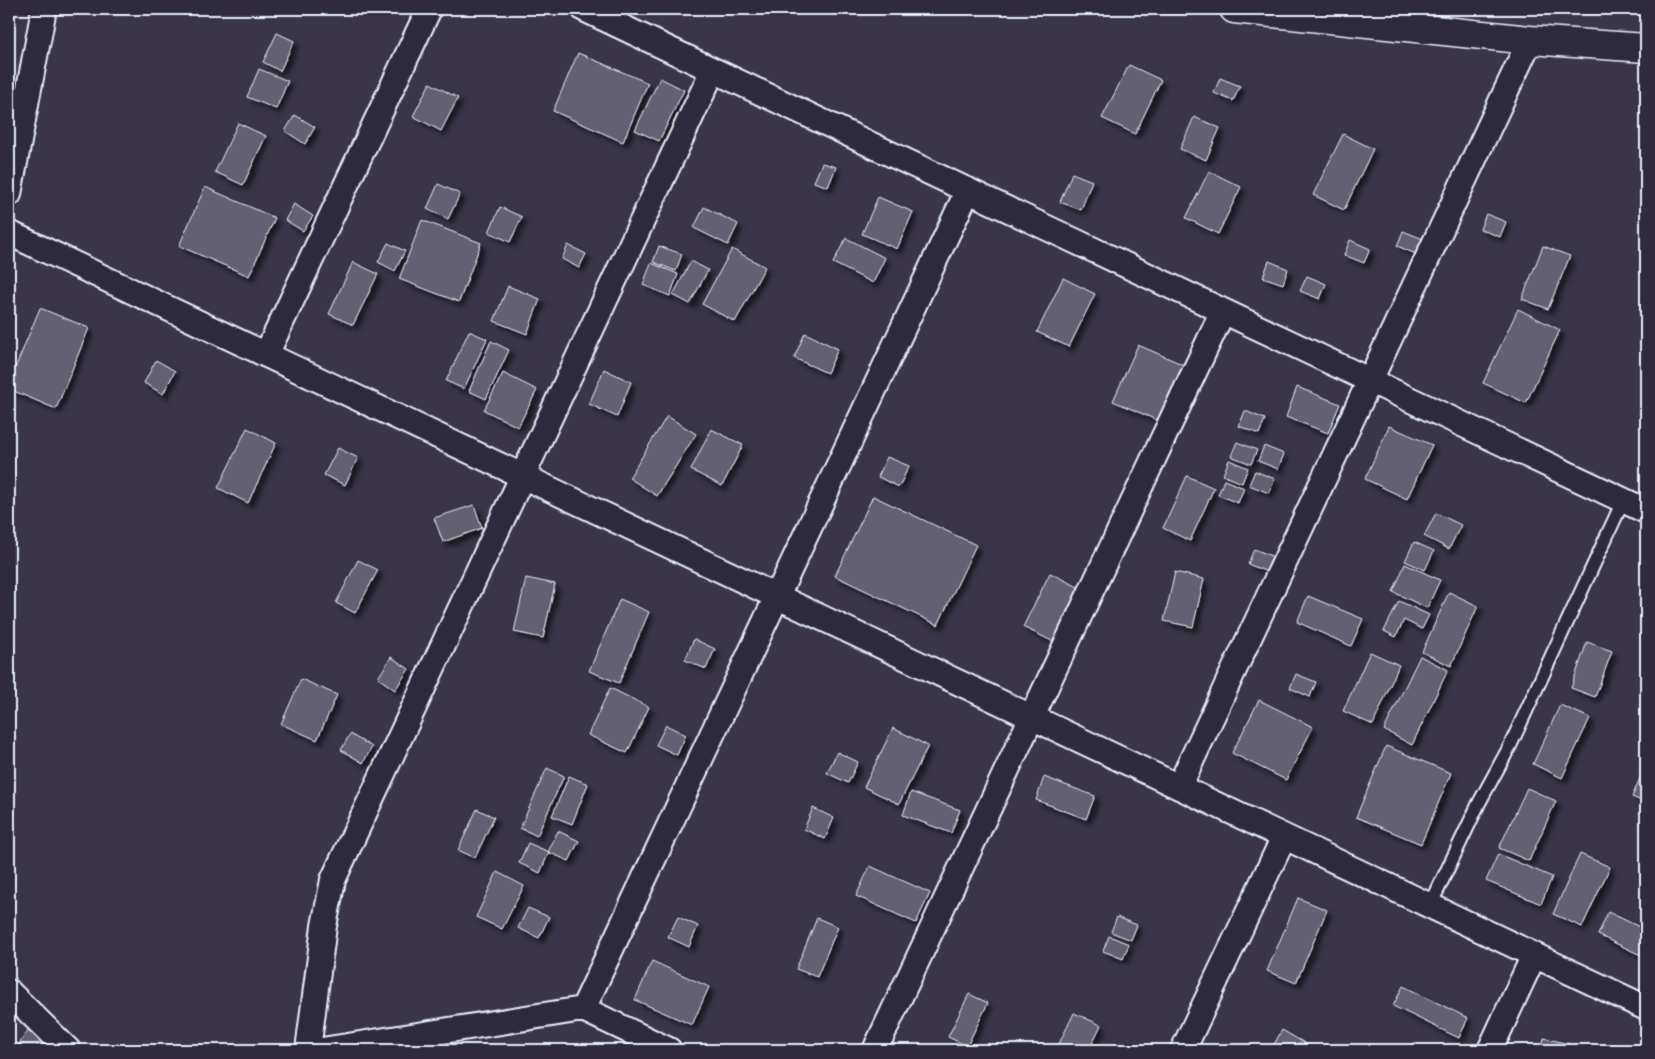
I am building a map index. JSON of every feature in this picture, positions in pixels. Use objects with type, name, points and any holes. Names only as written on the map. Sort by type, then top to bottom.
[{"type":"main road","points":[[1234,9],[1530,40],[1646,48]]},
{"type":"street","points":[[9,194],[44,9]]},
{"type":"street","points":[[266,355],[429,9]]},
{"type":"street","points":[[584,9],[1646,512]]},
{"type":"street","points":[[1179,787],[1530,40]]},
{"type":"street","points":[[308,1050],[324,926],[333,880],[713,70]]},
{"type":"street","points":[[583,1010],[968,190]]},
{"type":"street","points":[[9,233],[1646,1008]]},
{"type":"street","points":[[875,1050],[1223,311]]},
{"type":"street","points":[[1184,1050],[1284,837]]},
{"type":"street","points":[[1490,1050],[1534,955]]},
{"type":"street","points":[[9,992],[68,1050]]},
{"type":"street","points":[[322,1050],[583,1010],[669,1050]]},
{"type":"lane","points":[[1430,906],[1479,803],[1510,746],[1623,501]]},
{"type":"building","points":[[277,33],[294,41],[280,71],[263,62]]},
{"type":"building","points":[[578,53],[648,83],[623,142],[553,111]]},
{"type":"building","points":[[1129,65],[1161,80],[1135,134],[1102,118]]},
{"type":"building","points":[[259,69],[288,81],[276,109],[247,97]]},
{"type":"building","points":[[660,78],[684,90],[659,141],[635,130]]},
{"type":"building","points":[[1220,78],[1240,86],[1233,101],[1214,93]]},
{"type":"building","points":[[430,83],[458,98],[441,131],[413,116]]},
{"type":"building","points":[[295,115],[315,127],[305,144],[285,131]]},
{"type":"building","points":[[1194,117],[1220,128],[1206,160],[1180,149]]},
{"type":"building","points":[[238,123],[266,136],[243,185],[215,172]]},
{"type":"building","points":[[1343,134],[1373,149],[1344,210],[1313,195]]},
{"type":"building","points":[[822,163],[836,167],[828,187],[814,182]]},
{"type":"building","points":[[1209,171],[1241,187],[1218,234],[1186,218]]},
{"type":"building","points":[[1072,173],[1092,181],[1081,210],[1060,202]]},
{"type":"building","points":[[438,184],[460,194],[448,219],[427,209]]},
{"type":"building","points":[[205,187],[275,218],[249,276],[179,246]]},
{"type":"building","points":[[878,197],[913,212],[897,249],[862,234]]},
{"type":"building","points":[[294,204],[313,216],[303,231],[285,220]]},
{"type":"building","points":[[500,207],[522,217],[510,242],[489,232]]},
{"type":"building","points":[[704,207],[738,224],[728,245],[694,228]]},
{"type":"building","points":[[1486,214],[1506,222],[1500,237],[1480,229]]},
{"type":"building","points":[[422,220],[481,243],[459,302],[399,279]]},
{"type":"building","points":[[1403,231],[1423,239],[1416,254],[1397,246]]},
{"type":"building","points":[[846,238],[885,258],[873,283],[833,263]]},
{"type":"building","points":[[1350,240],[1370,249],[1364,263],[1344,255]]},
{"type":"building","points":[[388,243],[405,251],[395,271],[378,262]]},
{"type":"building","points":[[568,245],[586,254],[579,268],[562,259]]},
{"type":"building","points":[[659,246],[682,254],[676,271],[653,262]]},
{"type":"building","points":[[1543,246],[1570,256],[1548,309],[1522,299]]},
{"type":"building","points":[[732,249],[765,267],[735,322],[702,304]]},
{"type":"building","points":[[691,261],[708,270],[690,304],[673,295]]},
{"type":"building","points":[[1269,261],[1288,269],[1283,284],[1263,277]]},
{"type":"building","points":[[353,262],[378,274],[353,325],[329,314]]},
{"type":"building","points":[[651,263],[678,274],[670,296],[643,285]]},
{"type":"building","points":[[1307,276],[1326,284],[1320,299],[1300,291]]},
{"type":"building","points":[[1063,278],[1095,294],[1069,347],[1037,332]]},
{"type":"building","points":[[508,286],[540,299],[527,334],[494,321]]},
{"type":"building","points":[[40,308],[89,328],[56,409],[9,389],[9,383]]},
{"type":"building","points":[[1518,309],[1560,330],[1526,403],[1483,383]]},
{"type":"building","points":[[469,331],[487,339],[464,389],[446,381]]},
{"type":"building","points":[[805,333],[838,349],[827,373],[794,358]]},
{"type":"building","points":[[491,341],[509,350],[486,399],[469,391]]},
{"type":"building","points":[[1138,345],[1184,365],[1159,421],[1113,401]]},
{"type":"building","points":[[156,360],[175,371],[163,394],[144,383]]},
{"type":"building","points":[[604,369],[631,382],[617,417],[589,404]]},
{"type":"building","points":[[503,373],[537,390],[518,427],[484,410]]},
{"type":"building","points":[[1297,387],[1340,404],[1328,433],[1286,417]]},
{"type":"building","points":[[1245,411],[1265,419],[1259,434],[1239,426]]},
{"type":"building","points":[[667,416],[696,434],[657,496],[629,478]]},
{"type":"building","points":[[1389,426],[1432,445],[1407,499],[1365,479]]},
{"type":"building","points":[[247,428],[276,443],[248,503],[218,488]]},
{"type":"building","points":[[711,429],[743,445],[722,486],[691,470]]},
{"type":"building","points":[[1237,442],[1257,450],[1251,464],[1231,456]]},
{"type":"building","points":[[1264,446],[1284,454],[1278,469],[1258,461]]},
{"type":"building","points":[[338,448],[358,458],[345,485],[324,475]]},
{"type":"building","points":[[887,457],[909,466],[899,487],[878,477]]},
{"type":"building","points":[[1229,460],[1248,468],[1242,483],[1223,475]]},
{"type":"building","points":[[1255,471],[1275,479],[1269,493],[1249,485]]},
{"type":"building","points":[[1187,476],[1214,488],[1190,541],[1163,528]]},
{"type":"building","points":[[1224,480],[1244,488],[1238,503],[1218,495]]},
{"type":"building","points":[[873,496],[976,545],[938,625],[835,576]]},
{"type":"building","points":[[474,505],[482,528],[443,542],[434,518]]},
{"type":"building","points":[[1436,513],[1461,525],[1449,549],[1424,536]]},
{"type":"building","points":[[1414,542],[1434,551],[1425,570],[1405,561]]},
{"type":"building","points":[[1254,549],[1274,557],[1267,572],[1248,564]]},
{"type":"building","points":[[358,560],[378,570],[355,613],[336,603]]},
{"type":"building","points":[[1405,564],[1440,580],[1427,608],[1393,592]]},
{"type":"building","points":[[1175,572],[1204,579],[1193,627],[1164,621]]},
{"type":"building","points":[[1050,573],[1082,589],[1056,643],[1023,627]]},
{"type":"building","points":[[526,578],[555,584],[543,638],[514,632]]},
{"type":"building","points":[[1449,592],[1478,606],[1451,666],[1422,652]]},
{"type":"building","points":[[1308,596],[1363,619],[1351,646],[1297,622]]},
{"type":"building","points":[[620,599],[649,612],[619,683],[589,671]]},
{"type":"building","points":[[1399,601],[1429,615],[1422,629],[1404,620],[1396,637],[1384,631]]},
{"type":"building","points":[[694,639],[715,649],[706,669],[685,660]]},
{"type":"building","points":[[1587,642],[1612,651],[1595,697],[1571,688]]},
{"type":"building","points":[[1370,652],[1399,665],[1373,725],[1343,711]]},
{"type":"building","points":[[1420,656],[1448,670],[1412,745],[1384,730]]},
{"type":"building","points":[[391,657],[409,669],[395,690],[378,678]]},
{"type":"building","points":[[1296,674],[1316,682],[1310,697],[1290,688]]},
{"type":"building","points":[[301,679],[337,695],[317,740],[281,724]]},
{"type":"building","points":[[610,688],[649,707],[627,753],[588,735]]},
{"type":"building","points":[[1259,700],[1313,727],[1286,780],[1232,753]]},
{"type":"building","points":[[1560,705],[1590,718],[1562,778],[1533,764]]},
{"type":"building","points":[[666,725],[686,735],[677,755],[656,745]]},
{"type":"building","points":[[893,728],[928,746],[899,804],[864,787]]},
{"type":"building","points":[[350,734],[372,747],[363,763],[341,750]]},
{"type":"building","points":[[1386,746],[1451,773],[1421,844],[1356,817]]},
{"type":"building","points":[[837,752],[858,762],[848,783],[827,773]]},
{"type":"building","points":[[547,768],[564,776],[537,836],[520,828]]},
{"type":"building","points":[[1643,771],[1646,772],[1646,803],[1632,797]]},
{"type":"building","points":[[569,776],[588,784],[572,824],[552,816]]},
{"type":"building","points":[[1044,777],[1095,796],[1086,819],[1036,800]]},
{"type":"building","points":[[1527,788],[1556,801],[1529,861],[1499,848]]},
{"type":"building","points":[[911,792],[960,810],[951,833],[903,815]]},
{"type":"building","points":[[813,808],[834,818],[825,839],[804,829]]},
{"type":"building","points":[[477,809],[494,817],[475,858],[458,850]]},
{"type":"building","points":[[558,831],[579,841],[569,861],[548,852]]},
{"type":"building","points":[[528,843],[549,852],[540,873],[519,863]]},
{"type":"building","points":[[1498,854],[1552,877],[1541,904],[1486,881]]},
{"type":"building","points":[[1580,854],[1610,867],[1582,927],[1553,914]]},
{"type":"building","points":[[870,866],[930,893],[916,923],[856,896]]},
{"type":"building","points":[[497,872],[524,886],[502,929],[476,917]]},
{"type":"building","points":[[1298,898],[1327,910],[1296,983],[1267,971]]},
{"type":"building","points":[[528,908],[549,917],[539,938],[518,928]]},
{"type":"building","points":[[1608,912],[1646,930],[1645,957],[1598,935]]},
{"type":"building","points":[[678,917],[698,926],[689,947],[668,937]]},
{"type":"building","points":[[1117,917],[1137,925],[1131,940],[1111,932]]},
{"type":"building","points":[[817,918],[838,927],[817,977],[796,969]]},
{"type":"building","points":[[1109,936],[1129,944],[1123,959],[1103,951]]},
{"type":"building","points":[[652,961],[709,987],[692,1025],[635,1000]]},
{"type":"building","points":[[1403,986],[1468,1018],[1459,1038],[1393,1006]]},
{"type":"building","points":[[969,994],[988,1003],[967,1046],[948,1037]]},
{"type":"building","points":[[1074,1013],[1101,1025],[1089,1050],[1056,1050]]},
{"type":"building","points":[[31,1026],[45,1035],[35,1050],[15,1050]]},
{"type":"building","points":[[1282,1030],[1308,1045],[1304,1050],[1271,1050]]},
{"type":"building","points":[[1544,1038],[1569,1044],[1568,1050],[1541,1050]]}]
